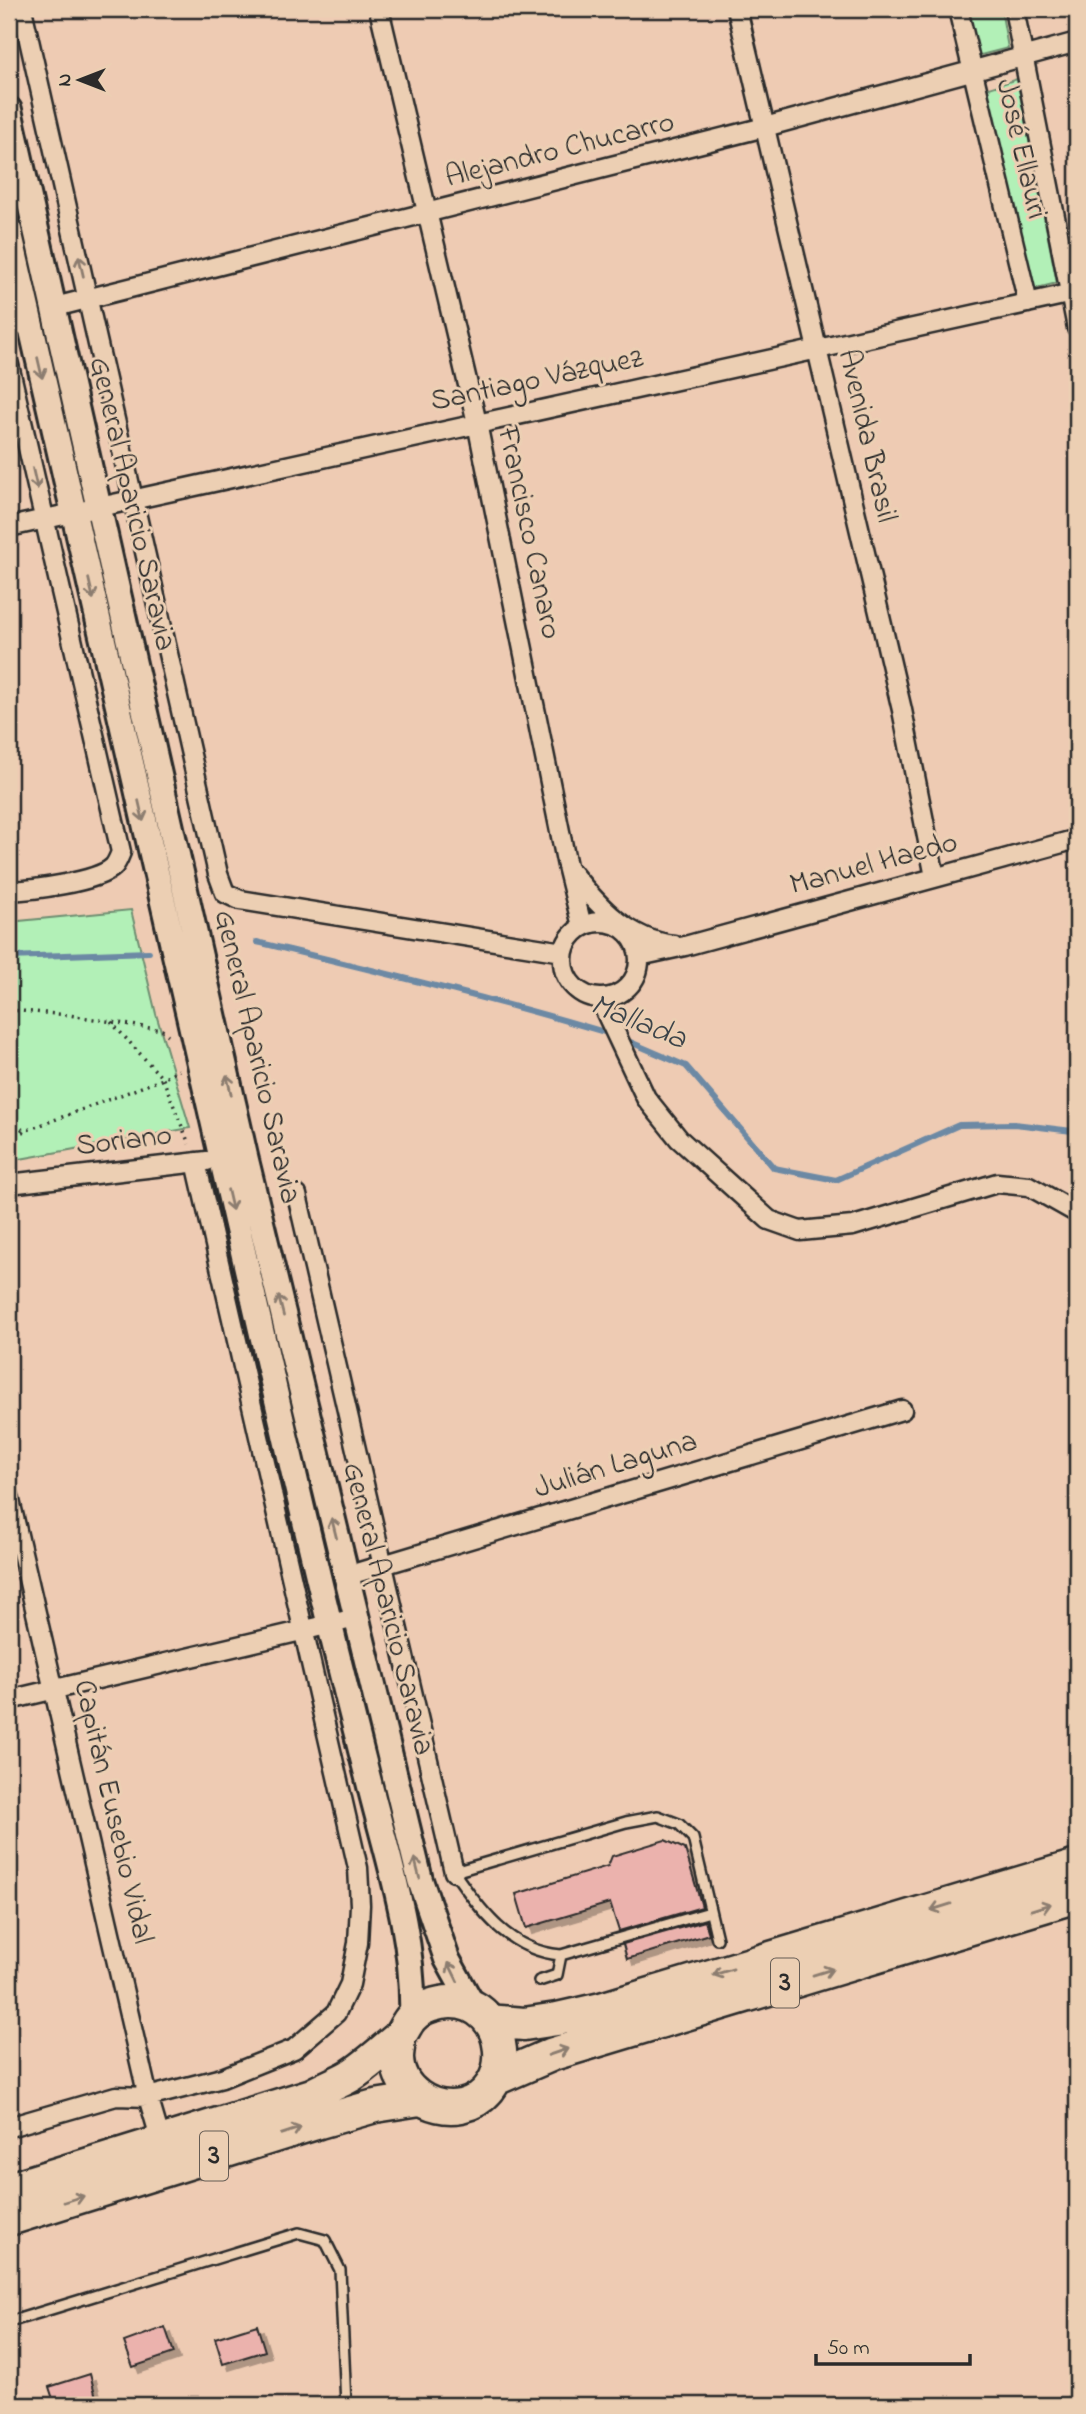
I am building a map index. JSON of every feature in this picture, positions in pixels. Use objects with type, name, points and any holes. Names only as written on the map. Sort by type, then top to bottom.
[{"type":"highway","name":"3","points":[[9,2189],[312,2095],[351,2075],[431,2005],[453,2002],[482,2015],[524,2024],[557,2019],[601,2009],[1077,1867]]},
{"type":"highway","name":"3","points":[[9,2219],[375,2106],[420,2099],[441,2107],[462,2106],[481,2096],[495,2079],[552,2054],[1077,1896]]},
{"type":"highway","points":[[482,2015],[499,2039],[501,2060],[495,2079]]},
{"type":"highway","points":[[406,2027],[397,2060],[404,2082],[420,2099]]},
{"type":"main road","name":"General Aparicio Saravia","points":[[9,110],[245,1156],[426,1901],[457,1981],[482,2015]]},
{"type":"main road","name":"General Aparicio Saravia","points":[[9,230],[19,325],[74,512],[208,1160],[396,1888],[411,1960],[413,1985],[406,2027]]},
{"type":"street","name":"General Aparicio Saravia","points":[[22,9],[218,874],[225,893],[240,900],[564,952]]},
{"type":"street","name":"Francisco Canaro","points":[[379,9],[477,423],[567,866],[582,926]]},
{"type":"street","name":"Avenida Brasil","points":[[737,9],[902,710],[935,877]]},
{"type":"street","name":"José Ellauri","points":[[958,9],[1028,303]]},
{"type":"street","name":"José Ellauri","points":[[1014,9],[1074,293],[1077,328]]},
{"type":"street","name":"Alejandro Chucarro","points":[[55,307],[765,127],[1077,42]]},
{"type":"street","name":"Santiago Vázquez","points":[[9,527],[1074,293]]},
{"type":"street","points":[[9,365],[121,852],[113,867],[102,874],[57,885],[9,891]]},
{"type":"street","name":"Manuel Haedo","points":[[639,956],[685,946],[1077,839]]},
{"type":"street","points":[[567,866],[588,893],[624,927],[637,946],[639,967],[635,978],[611,1004],[607,1018]]},
{"type":"street","points":[[620,993],[599,998],[579,991],[565,974],[564,952],[567,942],[582,926],[603,921],[624,927],[658,943],[685,946]]},
{"type":"street","points":[[599,998],[646,1098],[679,1139],[769,1220],[800,1231],[853,1226],[997,1183],[1029,1186],[1077,1213]]},
{"type":"street","name":"Soriano","points":[[9,1184],[245,1156]]},
{"type":"street","name":"General Aparicio Saravia","points":[[9,2127],[116,2096],[148,2096],[222,2078],[294,2049],[336,2013],[350,1984],[358,1942],[358,1868],[303,1632],[208,1160]]},
{"type":"street","name":"General Aparicio Saravia","points":[[297,1195],[454,1872]]},
{"type":"street","name":"Julián Laguna","points":[[346,1576],[902,1410]]},
{"type":"street","name":"Capitán Eusebio Vidal","points":[[9,1496],[148,2096],[161,2141]]},
{"type":"street","points":[[9,1700],[356,1618]]},
{"type":"lane","points":[[710,1912],[561,1955],[546,1954],[510,1939],[481,1912],[454,1872],[626,1822],[657,1816],[679,1824],[693,1838],[717,1938]]},
{"type":"lane","points":[[538,1981],[557,1975],[561,1955]]},
{"type":"lane","points":[[9,2322],[299,2233],[325,2240],[340,2270],[346,2405]]},
{"type":"path","points":[[9,1010],[110,1021],[162,1030],[171,1037]]},
{"type":"path","points":[[110,1021],[163,1079],[208,1160]]},
{"type":"path","points":[[9,1137],[163,1079],[183,1067]]},
{"type":"path","points":[[9,1121],[24,1131]]},
{"type":"green space","points":[[966,9],[1001,9],[1008,48],[977,56]]},
{"type":"green space","points":[[1017,79],[1057,283],[1033,289],[986,89]]},
{"type":"green space","points":[[131,910],[156,1014],[190,1128],[9,1161],[9,922]]},
{"type":"building","points":[[665,1840],[685,1849],[702,1907],[619,1931],[610,1903],[526,1928],[516,1894],[608,1866],[612,1856]]},
{"type":"building","points":[[705,1921],[709,1934],[627,1959],[623,1944]]},
{"type":"building","points":[[257,2325],[265,2351],[223,2364],[215,2338]]},
{"type":"building","points":[[165,2327],[174,2353],[133,2367],[124,2342]]},
{"type":"building","points":[[90,2374],[97,2401],[82,2405],[55,2405],[49,2387]]},
{"type":"waterway","name":"Mallada","points":[[257,942],[479,997],[611,1034]]},
{"type":"waterway","name":"Mallada","points":[[9,957],[149,952]]},
{"type":"waterway","name":"Mallada","points":[[621,1038],[686,1066],[774,1168],[836,1180],[959,1125],[1014,1124],[1072,1131],[1077,1135]]}]
